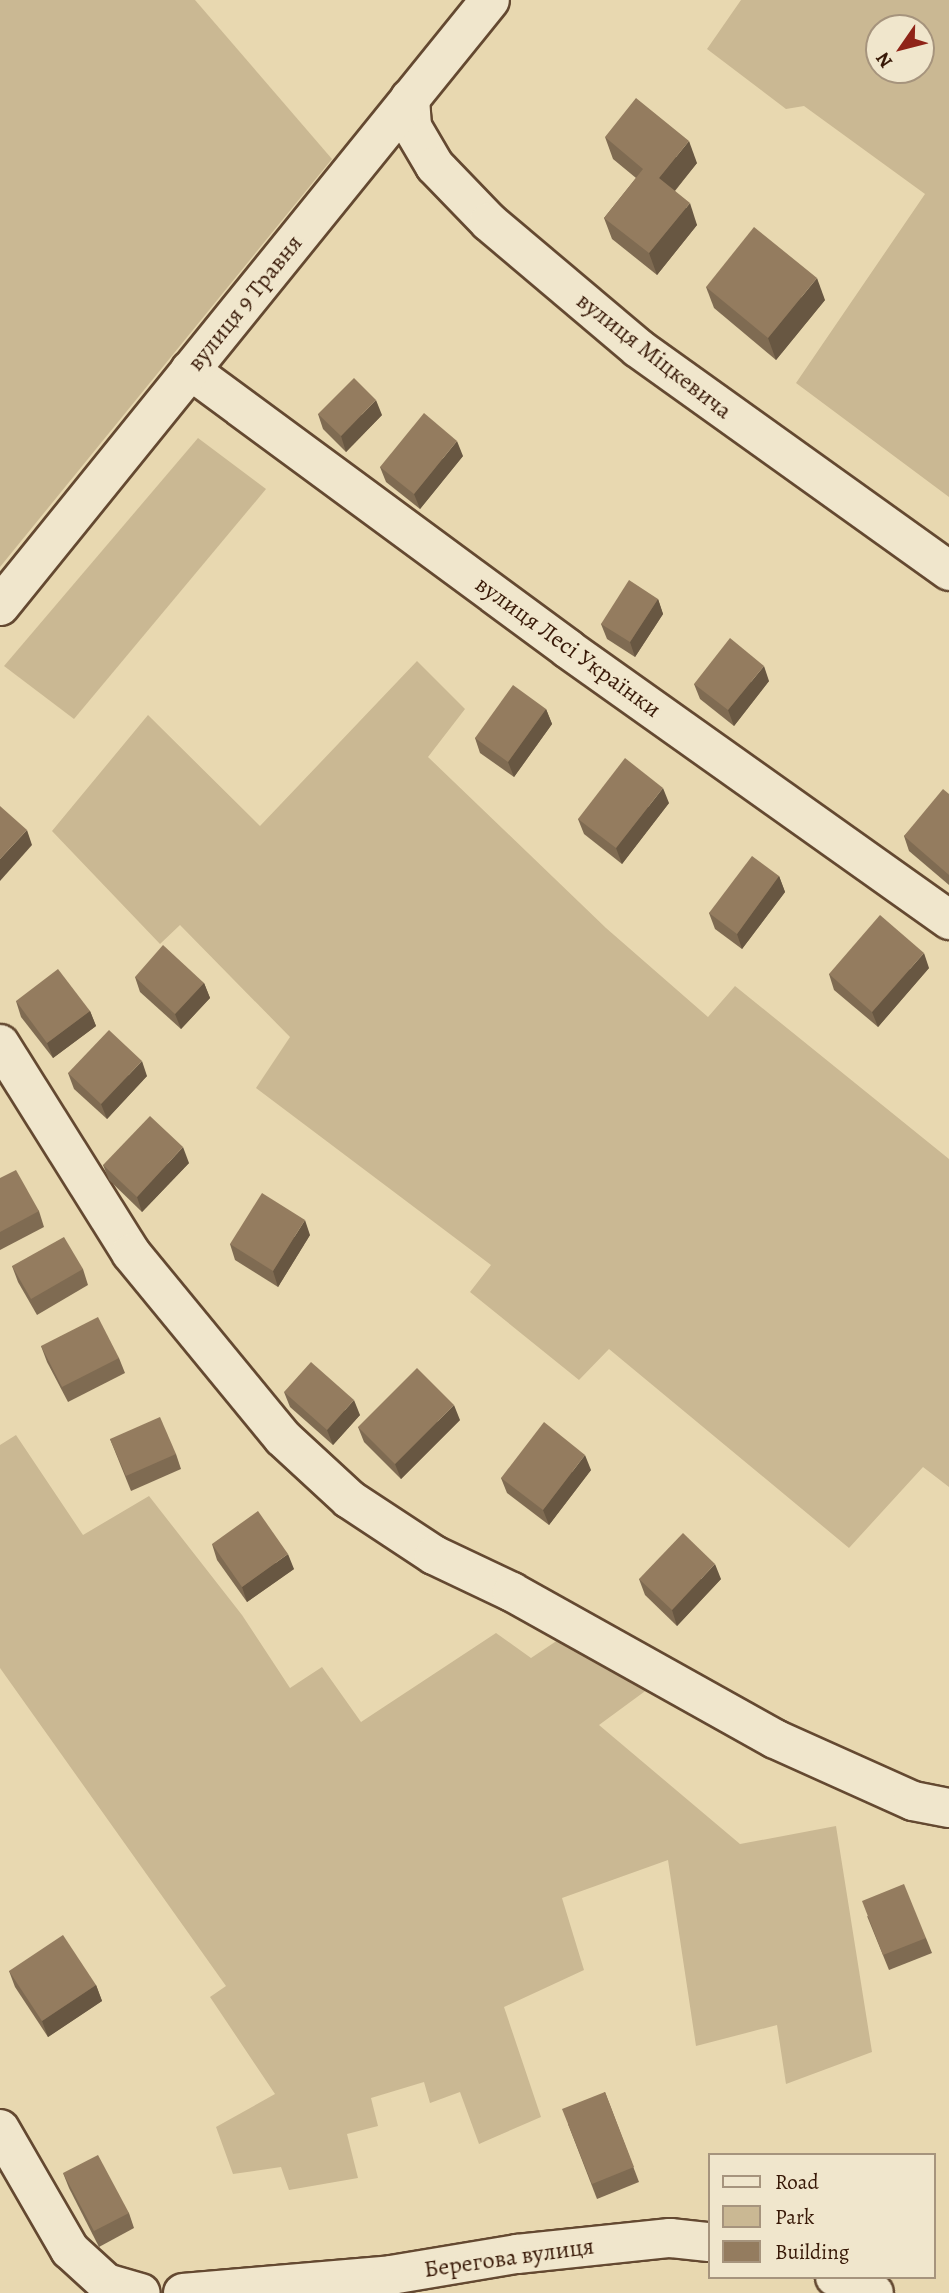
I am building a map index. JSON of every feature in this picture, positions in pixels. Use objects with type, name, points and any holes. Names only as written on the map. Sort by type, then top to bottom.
[{"type":"street","name":"вулиця 9 Травня","points":[[0,606],[490,0]]},
{"type":"street","name":"вулиця Міцкевича","points":[[411,98],[412,127],[435,166],[489,222],[638,348],[949,571]]},
{"type":"street","name":"вулиця Лесі Українки","points":[[190,370],[568,649],[949,920]]},
{"type":"street","points":[[0,1044],[131,1253],[283,1438],[349,1499],[434,1555],[533,1603],[775,1739],[913,1801],[949,1808]]},
{"type":"street","points":[[0,2129],[70,2250],[106,2283],[141,2293]]},
{"type":"street","name":"Берегова вулиця","points":[[183,2293],[391,2275],[517,2254],[670,2238],[708,2242]]},
{"type":"street","points":[[840,2279],[874,2293]]},
{"type":"green space","points":[[0,0],[195,0],[332,159],[0,567]]},
{"type":"green space","points":[[741,0],[949,0],[949,497],[796,383],[925,194],[804,106],[786,109],[707,49]]},
{"type":"green space","points":[[198,438],[266,489],[74,719],[4,666]]},
{"type":"green space","points":[[417,661],[465,709],[428,757],[606,928],[708,1017],[735,986],[949,1159],[949,1487],[923,1467],[849,1548],[609,1349],[579,1380],[470,1292],[491,1265],[256,1088],[290,1037],[180,925],[160,944],[52,831],[148,715],[260,826]]},
{"type":"green space","points":[[16,1435],[83,1535],[149,1496],[242,1615],[290,1688],[322,1667],[361,1722],[496,1633],[531,1658],[558,1640],[648,1689],[599,1725],[740,1844],[836,1826],[872,2052],[786,2084],[777,2025],[696,2046],[668,1860],[562,1898],[584,1970],[504,2007],[541,2117],[479,2144],[460,2092],[430,2103],[424,2082],[371,2098],[378,2126],[347,2134],[358,2178],[289,2190],[281,2167],[233,2174],[216,2127],[275,2094],[210,1997],[226,1986],[0,1668],[0,1445]]},
{"type":"building","points":[[636,98],[689,141],[659,178],[690,203],[649,253],[604,218],[643,169],[605,137]]},
{"type":"building","points":[[754,227],[817,278],[768,338],[706,287]]},
{"type":"building","points":[[354,378],[376,400],[341,436],[318,414]]},
{"type":"building","points":[[424,413],[457,441],[414,494],[380,467]]},
{"type":"building","points":[[629,580],[658,599],[630,642],[601,624]]},
{"type":"building","points":[[730,638],[764,666],[728,710],[694,684]]},
{"type":"building","points":[[513,685],[546,709],[508,762],[475,738]]},
{"type":"building","points":[[625,758],[663,788],[616,848],[578,819]]},
{"type":"building","points":[[943,789],[949,794],[949,875],[904,836]]},
{"type":"building","points":[[0,806],[27,830],[0,859]]},
{"type":"building","points":[[752,856],[779,876],[737,934],[709,913]]},
{"type":"building","points":[[880,915],[924,953],[872,1012],[829,974]]},
{"type":"building","points":[[163,945],[204,983],[175,1014],[135,977]]},
{"type":"building","points":[[58,969],[90,1011],[47,1043],[16,1001]]},
{"type":"building","points":[[109,1030],[142,1061],[101,1104],[68,1073]]},
{"type":"building","points":[[150,1116],[183,1147],[137,1197],[103,1165]]},
{"type":"building","points":[[16,1170],[39,1211],[0,1232],[0,1178]]},
{"type":"building","points":[[262,1193],[305,1220],[273,1271],[230,1244]]},
{"type":"building","points":[[64,1237],[83,1269],[31,1299],[12,1266]]},
{"type":"building","points":[[98,1317],[119,1358],[62,1387],[41,1346]]},
{"type":"building","points":[[311,1362],[354,1400],[327,1430],[284,1392]]},
{"type":"building","points":[[417,1368],[454,1405],[395,1464],[358,1427]]},
{"type":"building","points":[[160,1417],[176,1454],[126,1476],[110,1439]]},
{"type":"building","points":[[544,1422],[585,1455],[543,1510],[501,1478]]},
{"type":"building","points":[[258,1511],[288,1554],[242,1587],[212,1544]]},
{"type":"building","points":[[683,1533],[715,1564],[672,1610],[639,1579]]},
{"type":"building","points":[[904,1884],[926,1938],[883,1955],[862,1901]]},
{"type":"building","points":[[63,1935],[96,1985],[42,2021],[9,1971]]},
{"type":"building","points":[[605,2092],[634,2167],[592,2184],[562,2109]]},
{"type":"building","points":[[98,2155],[129,2213],[94,2231],[63,2173]]}]
